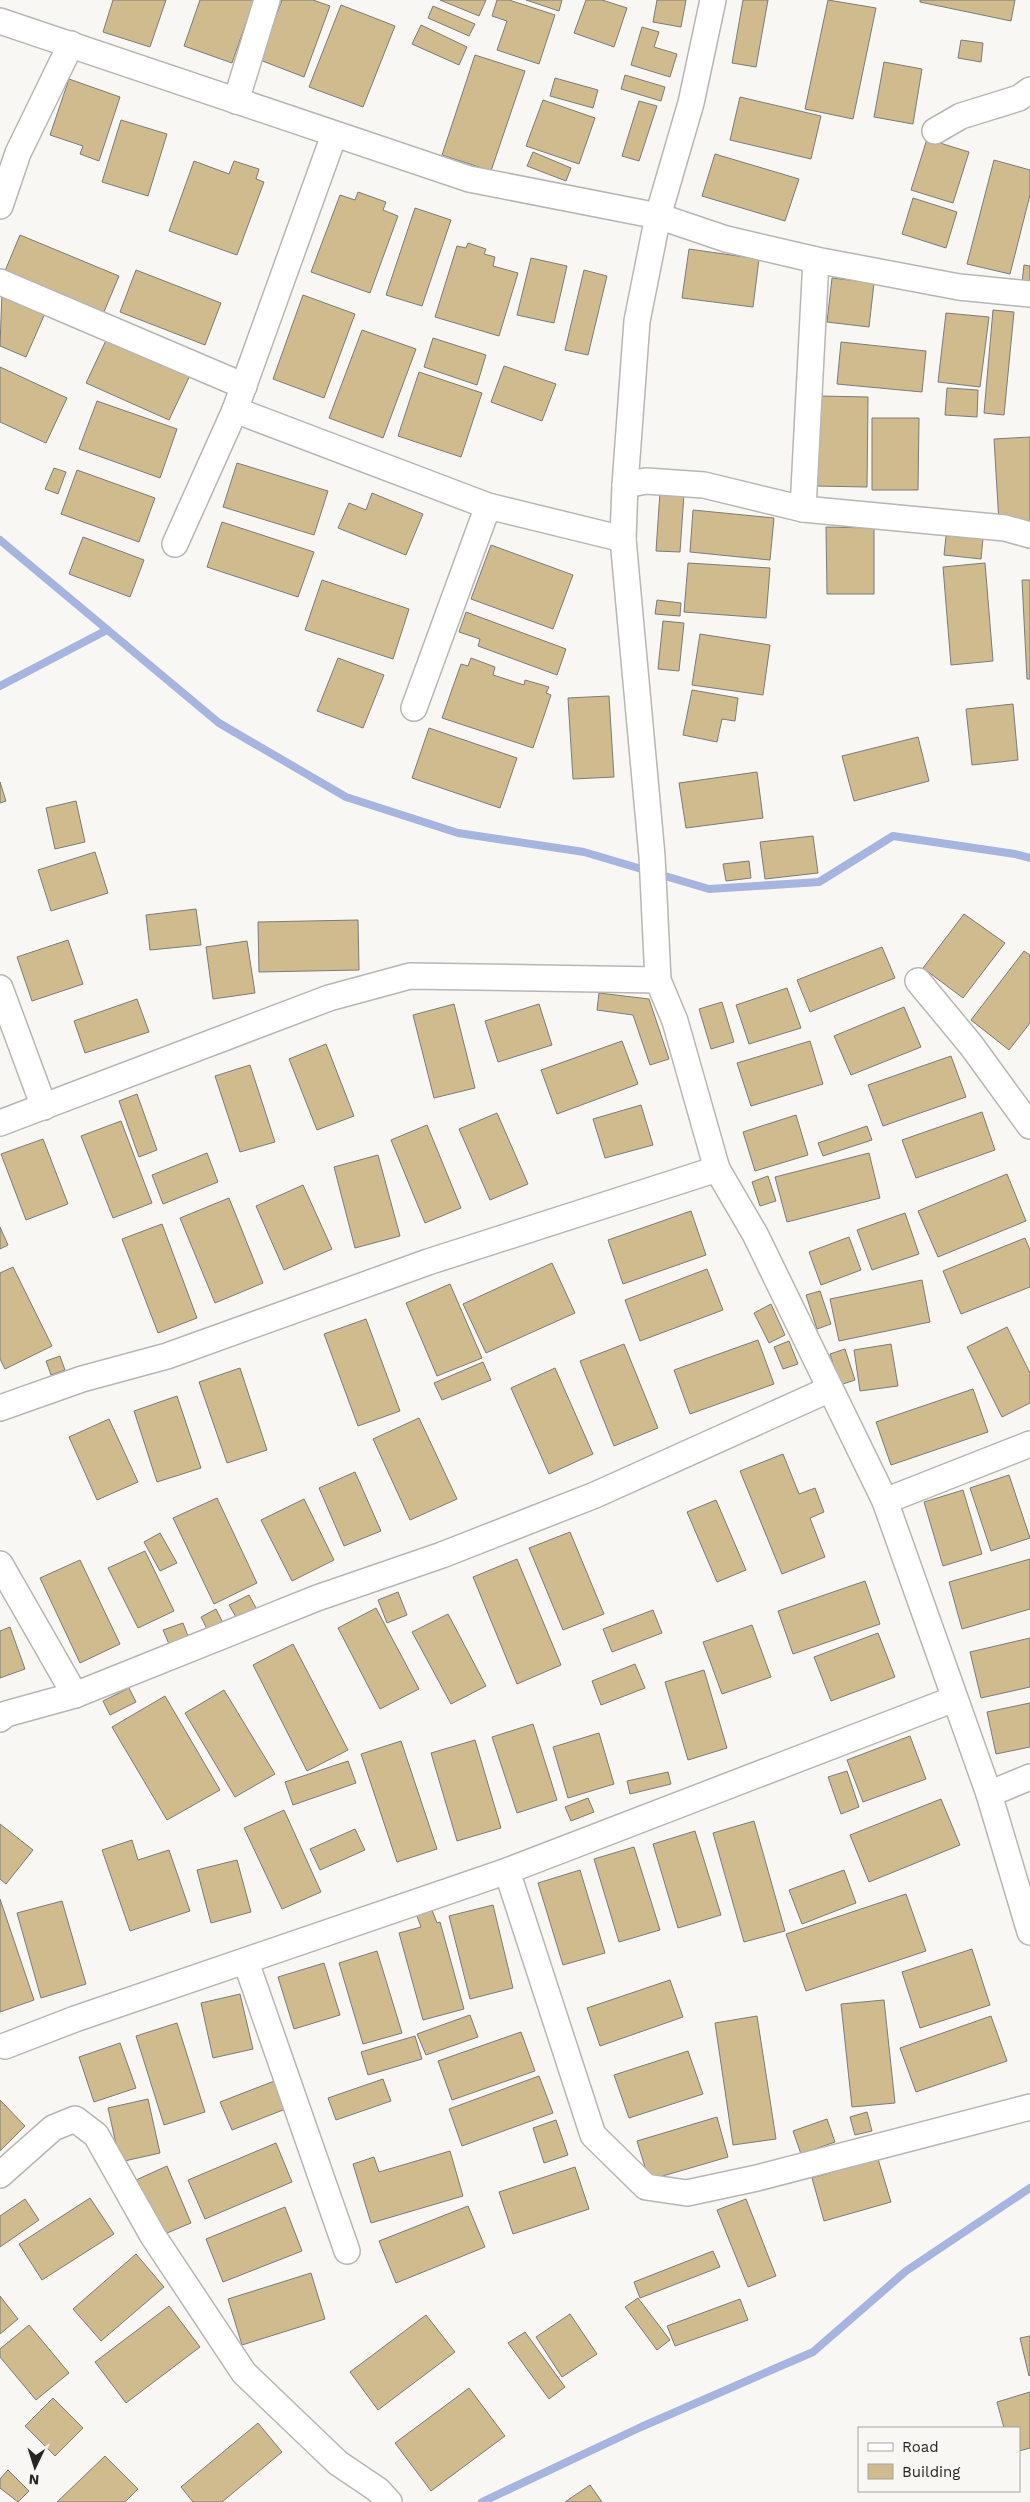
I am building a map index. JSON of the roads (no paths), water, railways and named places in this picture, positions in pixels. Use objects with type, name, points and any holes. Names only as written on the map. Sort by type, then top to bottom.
[{"type":"street","points":[[236,101],[267,0]]},
{"type":"street","points":[[712,0],[691,103],[658,216],[637,320],[625,485],[623,539],[652,856],[658,980],[675,1021],[717,1169],[755,1234],[885,1501],[989,1794],[1030,1932]]},
{"type":"street","points":[[0,21],[468,179],[658,216],[726,239],[816,260],[959,287],[1030,294]]},
{"type":"street","points":[[0,206],[18,153],[71,44]]},
{"type":"street","points":[[935,131],[961,116],[1019,98],[1030,90]]},
{"type":"street","points":[[175,544],[235,410],[334,135]]},
{"type":"street","points":[[803,508],[816,260]]},
{"type":"street","points":[[0,282],[244,386]]},
{"type":"street","points":[[235,410],[488,506],[623,539]]},
{"type":"street","points":[[625,485],[646,481],[704,485],[803,508],[1004,528],[1030,535]]},
{"type":"street","points":[[414,708],[488,506]]},
{"type":"street","points":[[0,1122],[329,998],[410,976],[658,980]]},
{"type":"street","points":[[918,982],[971,1045],[1030,1126]]},
{"type":"street","points":[[0,988],[44,1107]]},
{"type":"street","points":[[0,1408],[82,1379],[166,1356],[428,1262],[717,1169]]},
{"type":"street","points":[[0,1719],[6,1714],[75,1695],[317,1598],[442,1554],[595,1494],[830,1388]]},
{"type":"street","points":[[885,1501],[1030,1444]]},
{"type":"street","points":[[0,1564],[75,1695]]},
{"type":"street","points":[[5,2046],[75,2019],[507,1871],[954,1699]]},
{"type":"street","points":[[989,1794],[1030,1777]]},
{"type":"street","points":[[507,1871],[593,2135],[646,2187],[687,2194],[757,2178],[1030,2106]]},
{"type":"street","points":[[246,1962],[347,2251]]},
{"type":"street","points":[[0,2175],[53,2128],[75,2119],[96,2135],[153,2236],[244,2373],[338,2462],[378,2490],[389,2502]]},
{"type":"waterway","points":[[0,540],[219,723],[346,797],[458,833],[584,852],[709,889],[819,882],[893,836],[1015,854],[1030,858]]},
{"type":"waterway","points":[[0,686],[107,630]]},
{"type":"waterway","points":[[482,2502],[641,2427],[813,2352],[906,2271],[1030,2188]]}]
